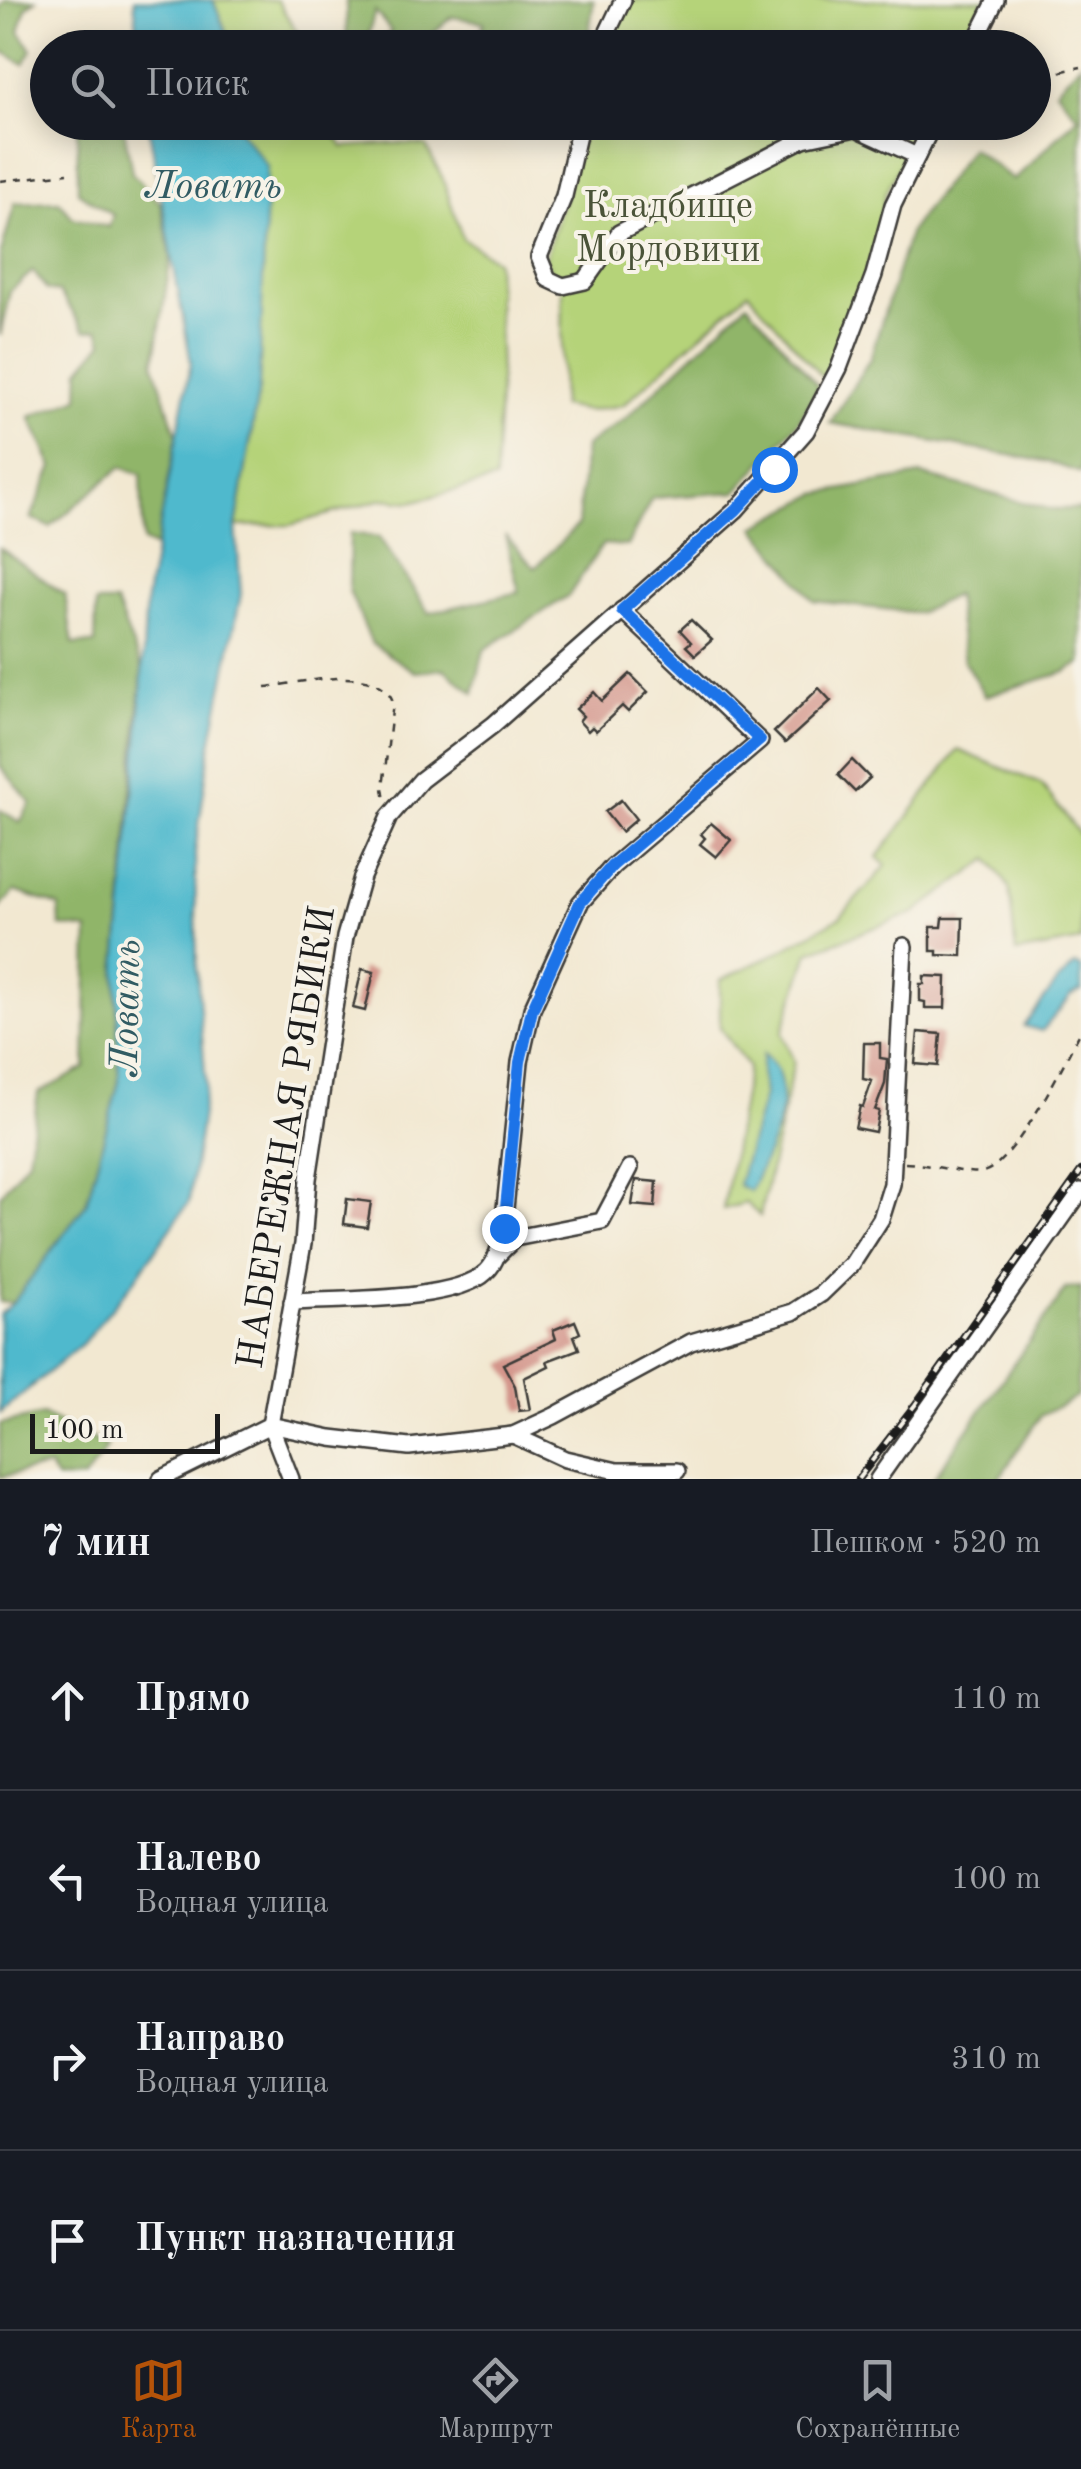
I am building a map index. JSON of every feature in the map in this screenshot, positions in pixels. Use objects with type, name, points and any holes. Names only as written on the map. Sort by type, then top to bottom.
[{"type":"street","points":[[609,30],[623,0]]},
{"type":"street","points":[[981,30],[996,0]]},
{"type":"street","points":[[577,140],[564,196],[540,258],[548,279],[562,286],[585,281],[619,233],[803,140]]},
{"type":"street","points":[[882,140],[917,156]]},
{"type":"street","name":"НАБЕРЕЖНАЯ РЯБИКИ","points":[[161,1479],[270,1424],[292,1302],[345,937],[362,877],[389,817],[421,780],[493,725],[736,510],[806,431],[839,368],[874,275],[893,205],[925,140]]},
{"type":"street","points":[[498,1254],[520,1062],[532,1010],[580,903],[612,866],[760,740],[622,610]]},
{"type":"street","points":[[270,1424],[332,1438],[409,1447],[513,1435],[691,1342],[792,1312],[821,1294],[852,1264],[881,1219],[892,1184],[904,946]]},
{"type":"street","points":[[292,1302],[432,1293],[467,1284],[487,1272],[515,1238],[602,1221],[630,1168]]},
{"type":"street","points":[[878,1479],[1081,1191]]},
{"type":"street","points":[[270,1424],[291,1479]]},
{"type":"street","points":[[513,1435],[566,1459],[617,1471],[677,1471]]},
{"type":"path","points":[[1051,77],[1081,67]]},
{"type":"path","points":[[0,180],[68,173]]},
{"type":"path","points":[[266,687],[358,677],[377,681],[390,690],[393,702],[383,788],[389,817]]},
{"type":"path","points":[[893,1162],[981,1173],[1001,1162],[1041,1105],[1081,1031]]},
{"type":"green space","points":[[6,0],[36,0],[26,8],[19,31],[30,47],[24,64],[0,50],[0,6]]},
{"type":"green space","points":[[213,0],[277,0],[296,30],[225,30]]},
{"type":"green space","points":[[346,0],[594,0],[589,30],[482,30],[484,22],[452,17],[436,30],[390,30],[375,11],[370,30],[347,30]]},
{"type":"green space","points":[[628,0],[985,0],[969,30],[614,30]]},
{"type":"green space","points":[[1081,62],[1081,473],[1048,462],[830,423],[870,359],[910,231],[971,148],[1014,180],[1078,117],[1056,90]]},
{"type":"green space","points":[[77,140],[126,140],[132,173],[161,204],[171,257],[154,364],[177,436],[156,548],[143,542],[141,474],[121,467],[50,527],[31,518],[53,467],[30,417],[79,398],[80,370],[103,342],[99,329],[85,331],[59,292],[47,290],[33,271],[10,291],[0,336],[0,257],[15,203],[59,201],[73,218],[109,227],[113,215],[78,192]]},
{"type":"green space","points":[[236,140],[339,140],[343,147],[398,143],[426,146],[442,177],[463,239],[496,260],[500,375],[495,480],[411,502],[383,499],[290,525],[236,526],[259,388]]},
{"type":"green space","name":"Кладбище Мордовичи","points":[[581,140],[913,140],[885,194],[874,253],[835,361],[823,378],[748,292],[623,405],[588,411],[561,406],[563,282],[552,275],[545,258]]},
{"type":"green space","points":[[747,303],[819,387],[800,420],[736,492],[652,498],[627,546],[603,544],[569,595],[484,650],[474,693],[444,669],[415,672],[372,644],[349,591],[350,533],[379,537],[429,613],[519,592],[505,535],[535,568],[578,525],[585,446],[625,419]]},
{"type":"green space","points":[[921,475],[1049,509],[1081,509],[1081,663],[1066,672],[985,696],[964,661],[955,595],[919,613],[814,601],[755,527],[817,494]]},
{"type":"green space","points":[[0,548],[65,595],[73,644],[95,644],[96,603],[116,603],[142,669],[116,974],[119,1081],[86,1204],[13,1303],[0,1302],[0,1195],[28,1159],[38,1093],[85,1068],[88,930],[60,926],[59,906],[15,891],[0,908],[0,810],[20,822],[31,803],[0,766]]},
{"type":"green space","points":[[958,750],[1041,784],[1081,836],[1081,941],[1016,953],[1009,887],[989,859],[914,913],[809,952],[782,1033],[794,1062],[760,1216],[746,1203],[723,1209],[748,1067],[720,1028],[720,980],[840,917],[886,866],[878,857]]},
{"type":"green space","points":[[1081,1287],[1077,1397],[1040,1416],[999,1479],[933,1479],[1066,1289]]},
{"type":"green space","points":[[43,1415],[108,1446],[84,1479],[56,1479],[49,1467],[0,1477],[0,1424]]},
{"type":"water","name":"Ловать","points":[[134,0],[213,0],[225,30],[137,30]]},
{"type":"water","name":"Ловать","points":[[151,140],[247,140],[267,166],[259,388],[236,526],[241,594],[210,749],[195,852],[197,972],[206,1086],[189,1202],[133,1282],[83,1343],[0,1413],[0,1314],[13,1303],[86,1204],[119,1081],[116,974],[139,731],[146,599],[191,363]]},
{"type":"water","points":[[1075,965],[1081,967],[1081,991],[1072,995],[1042,1031],[1024,1026],[1058,981]]},
{"type":"water","points":[[763,1054],[778,1073],[782,1102],[775,1134],[750,1191],[738,1185],[764,1095]]},
{"type":"building","points":[[691,620],[712,640],[695,655],[686,646],[691,642],[680,630]]},
{"type":"building","points":[[630,674],[648,692],[628,712],[622,706],[596,731],[592,727],[588,731],[579,721],[583,716],[576,709],[594,692],[602,701]]},
{"type":"building","points":[[819,688],[831,701],[785,743],[774,732]]},
{"type":"building","points":[[852,760],[870,778],[855,792],[838,775]]},
{"type":"building","points":[[621,800],[636,819],[621,832],[605,812]]},
{"type":"building","points":[[711,823],[731,840],[716,857],[700,844],[705,838],[701,834]]},
{"type":"building","points":[[943,918],[963,918],[962,956],[931,951],[931,927],[942,927]]},
{"type":"building","points":[[362,969],[374,972],[365,1011],[353,1008]]},
{"type":"building","points":[[924,976],[946,977],[945,1008],[925,1008],[925,1002],[920,1001]]},
{"type":"building","points":[[918,1032],[941,1034],[938,1066],[915,1064]]},
{"type":"building","points":[[864,1043],[880,1043],[880,1058],[887,1059],[885,1084],[875,1110],[879,1111],[875,1132],[855,1128],[872,1081],[863,1079]]},
{"type":"building","points":[[636,1180],[657,1182],[655,1207],[632,1205]]},
{"type":"building","points":[[347,1199],[371,1202],[367,1227],[344,1224]]},
{"type":"building","points":[[575,1321],[580,1333],[574,1336],[579,1349],[547,1361],[549,1366],[524,1378],[530,1410],[519,1411],[515,1386],[503,1364],[556,1339],[553,1330]]},
{"type":"railway","points":[[858,1479],[1081,1171]]},
{"type":"route","points":[[504,1228],[520,1062],[532,1010],[580,903],[612,866],[760,740],[622,610],[736,510],[774,469]]}]
